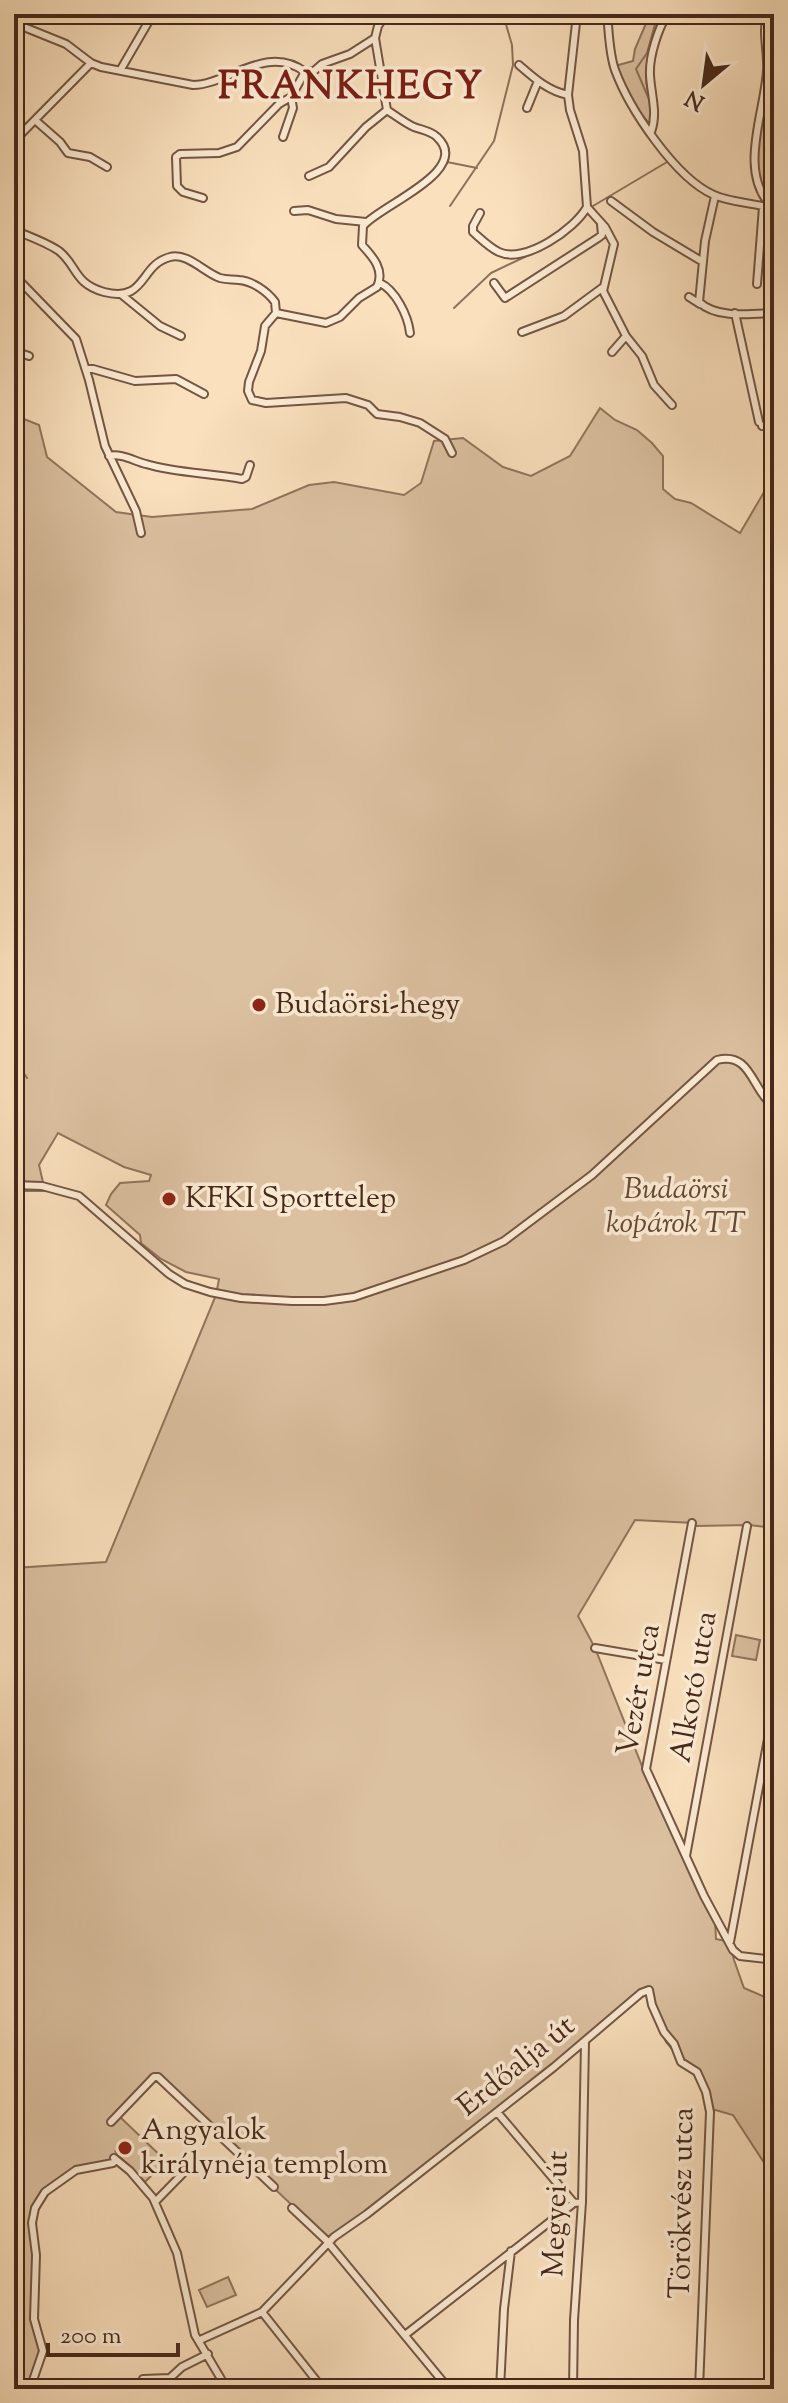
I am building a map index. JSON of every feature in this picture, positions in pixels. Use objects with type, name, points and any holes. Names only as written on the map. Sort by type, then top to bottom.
[{"type":"street","points":[[380,283],[377,263],[362,243],[361,232],[366,222],[437,174],[447,157],[436,136],[387,110],[375,38],[386,14]]},
{"type":"street","points":[[522,332],[557,320],[602,288],[614,244],[600,220],[587,207],[583,151],[570,110],[568,95],[577,14]]},
{"type":"street","points":[[607,14],[613,67],[635,112],[683,173],[715,196],[773,208]]},
{"type":"street","points":[[651,132],[655,116],[650,68],[659,29],[667,14]]},
{"type":"street","points":[[767,14],[767,74],[755,167],[760,190],[773,208]]},
{"type":"street","points":[[121,69],[152,15]]},
{"type":"street","points":[[14,23],[24,24],[66,44],[91,63],[202,84],[234,71],[267,63],[292,65],[312,72],[375,38]]},
{"type":"street","points":[[18,132],[35,120],[91,63]]},
{"type":"street","points":[[519,65],[557,93],[568,95]]},
{"type":"street","points":[[203,198],[183,192],[177,186],[176,157],[186,153],[219,153],[237,147],[279,104],[291,97],[305,72]]},
{"type":"street","points":[[527,108],[538,81]]},
{"type":"street","points":[[283,137],[293,108],[291,97]]},
{"type":"street","points":[[309,176],[329,167],[366,127],[387,110]]},
{"type":"street","points":[[35,120],[68,153],[90,157],[107,167]]},
{"type":"street","points":[[700,304],[706,230],[715,196]]},
{"type":"street","points":[[611,201],[653,232],[703,262]]},
{"type":"street","points":[[480,213],[472,230],[500,253],[520,253],[549,242],[568,230],[587,207]]},
{"type":"street","points":[[757,284],[763,207]]},
{"type":"street","points":[[294,211],[308,210],[336,219],[366,222]]},
{"type":"street","points":[[494,283],[505,298],[602,235],[600,220]]},
{"type":"street","points":[[14,230],[56,249],[66,257],[77,276],[89,285],[99,291],[122,295],[160,326],[181,336]]},
{"type":"street","points":[[122,295],[137,288],[165,259],[180,257],[217,277],[245,281],[264,291],[275,302],[276,313],[265,326],[260,356],[249,382],[248,391],[252,400],[266,403],[346,398],[368,405],[377,414],[418,422],[443,437],[452,453]]},
{"type":"street","points":[[14,275],[74,336],[109,456],[136,511],[141,533]]},
{"type":"street","points":[[276,313],[326,323],[380,283]]},
{"type":"street","points":[[380,283],[394,293],[410,333]]},
{"type":"street","points":[[602,288],[626,336],[642,356],[654,385],[672,405]]},
{"type":"street","points":[[689,297],[713,310],[774,313]]},
{"type":"street","points":[[735,313],[760,424],[774,420]]},
{"type":"street","points":[[612,352],[626,336]]},
{"type":"street","points":[[14,351],[29,356]]},
{"type":"street","points":[[86,369],[135,381],[176,379],[204,394]]},
{"type":"street","points":[[109,456],[117,455],[161,468],[242,479],[246,477],[250,465]]},
{"type":"street","points":[[14,1185],[42,1186],[74,1194],[169,1274],[198,1288],[241,1298],[324,1301],[354,1297],[491,1248],[518,1232],[592,1175],[704,1070],[720,1059],[739,1060],[750,1071],[758,1090],[769,1102]]},
{"type":"street","name":"Vezér utca","points":[[692,1523],[646,1769],[708,1905],[730,1942]]},
{"type":"street","name":"Alkotó utca","points":[[686,1856],[747,1526]]},
{"type":"street","points":[[595,1648],[666,1660]]},
{"type":"street","points":[[774,1712],[730,1942],[740,1956],[774,1960]]},
{"type":"street","name":"Erdőalja út","points":[[262,2312],[341,2231],[411,2180],[585,2042],[640,1994],[649,1990]]},
{"type":"street","name":"Törökvész utca","points":[[649,1990],[665,2034],[674,2042],[681,2062],[696,2071],[706,2092],[710,2112],[699,2389]]},
{"type":"street","name":"Megyei út","points":[[573,2389],[582,2202],[585,2042]]},
{"type":"street","points":[[111,2122],[156,2076],[274,2187]]},
{"type":"street","points":[[497,2112],[574,2203]]},
{"type":"street","points":[[30,2389],[43,2351],[33,2309],[37,2272],[32,2223],[35,2208],[45,2192],[76,2170],[115,2159],[142,2183],[155,2202],[177,2253],[195,2335],[227,2389]]},
{"type":"street","points":[[155,2202],[194,2162]]},
{"type":"street","points":[[405,2335],[574,2203],[582,2202]]},
{"type":"street","points":[[292,2208],[329,2244],[449,2389]]},
{"type":"street","points":[[500,2389],[511,2251]]},
{"type":"street","points":[[200,2340],[262,2312],[323,2389]]},
{"type":"street","points":[[143,2379],[170,2378],[182,2367],[208,2354]]},
{"type":"green space","points":[[650,14],[665,14],[646,67],[652,112],[650,124],[637,110],[615,66],[633,61]]},
{"type":"green space","points":[[767,14],[774,14],[774,209],[764,196],[756,165],[766,83]]},
{"type":"green space","name":"Budaörsi kopárok TT","points":[[600,408],[615,420],[637,430],[663,456],[663,489],[675,499],[691,503],[740,533],[767,487],[774,505],[774,1528],[696,1526],[694,1523],[635,1520],[578,1616],[595,1648],[644,1771],[715,1921],[716,1939],[730,1942],[744,1988],[774,2001],[774,2178],[733,2115],[708,2108],[701,2083],[666,2042],[649,1990],[330,2241],[157,2078],[119,2116],[166,2161],[145,2182],[116,2153],[118,2160],[77,2168],[49,2186],[30,2219],[35,2253],[32,2299],[43,2351],[29,2389],[14,2389],[14,1568],[106,1562],[216,1295],[219,1279],[186,1272],[161,1259],[141,1243],[140,1235],[106,1205],[120,1183],[149,1181],[151,1175],[124,1167],[58,1133],[39,1165],[45,1191],[14,1191],[14,415],[39,425],[47,457],[116,512],[152,517],[252,509],[309,485],[334,482],[404,495],[421,483],[434,441],[463,438],[503,467],[531,476],[570,456]]},
{"type":"green space","points":[[736,1635],[760,1640],[756,1660],[732,1656]]},
{"type":"green space","points":[[228,2277],[236,2295],[207,2307],[199,2290]]},
{"type":"waterway","points":[[450,206],[494,141],[513,65],[512,45],[503,14]]},
{"type":"waterway","points":[[651,104],[636,69],[647,53],[658,14]]},
{"type":"waterway","points":[[447,162],[477,168]]},
{"type":"waterway","points":[[593,206],[667,162]]},
{"type":"waterway","points":[[454,308],[491,273],[531,254]]},
{"type":"waterway","points":[[14,1058],[27,1078]]},
{"type":"place","name":"Budaörsi-hegy","points":[[259,1005]]},
{"type":"place","name":"KFKI Sporttelep","points":[[169,1199]]},
{"type":"place","name":"Angyalok királynéja templom","points":[[125,2148]]},
{"type":"district","name":"FRANKHEGY","points":[[351,89]]}]
